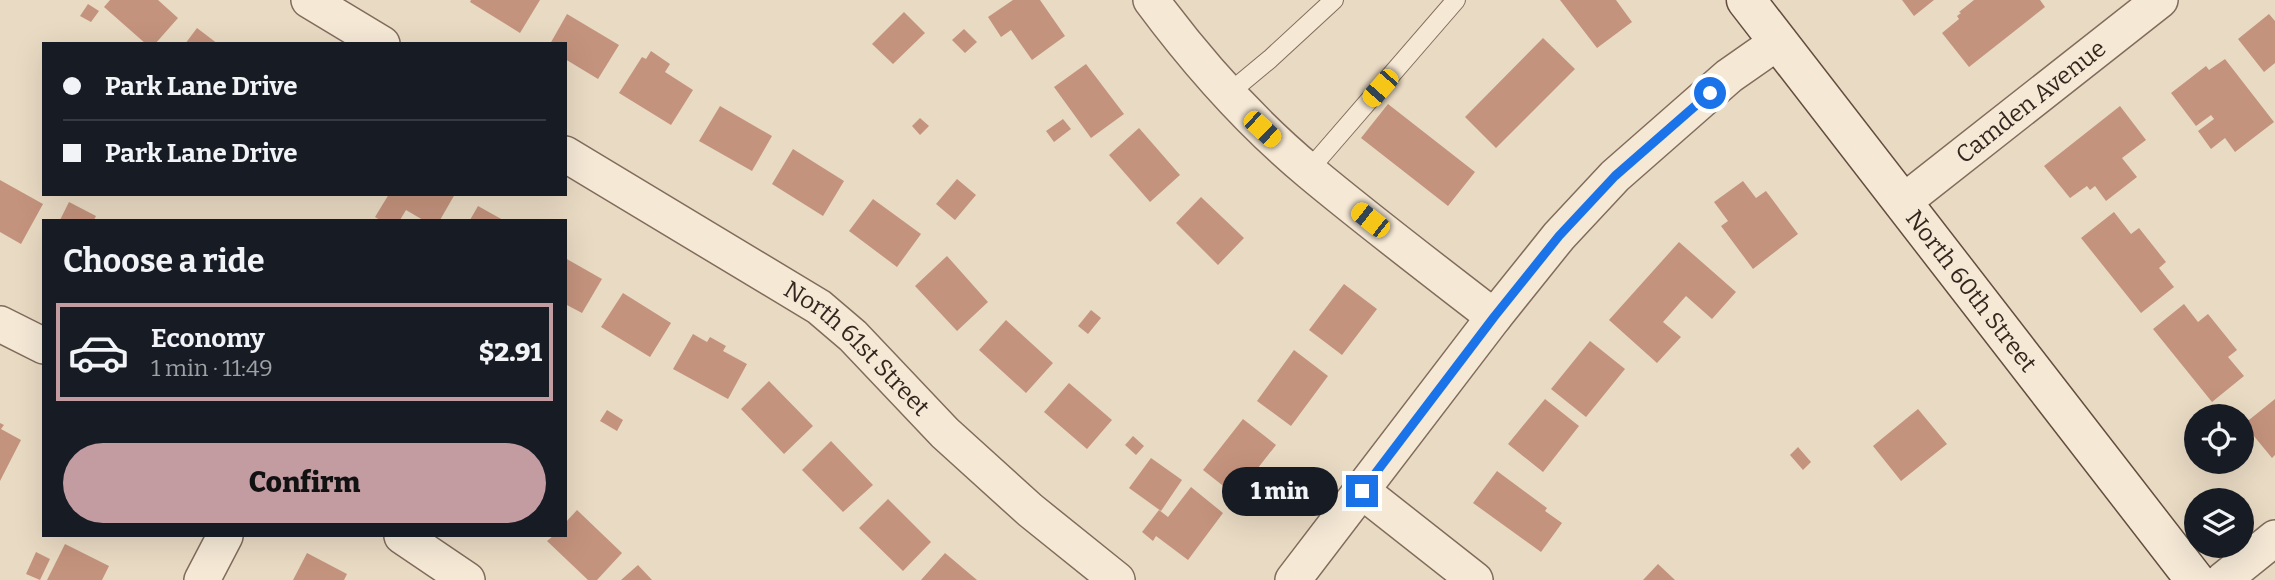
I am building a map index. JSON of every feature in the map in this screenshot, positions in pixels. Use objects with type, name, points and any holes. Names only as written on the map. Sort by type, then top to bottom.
[{"type":"main road","name":"North 60th Street","points":[[1746,0],[2195,580]]},
{"type":"street","points":[[309,0],[379,42]]},
{"type":"street","points":[[1151,0],[1210,74],[1262,129],[1308,171],[1494,317]]},
{"type":"street","name":"Camden Avenue","points":[[1902,203],[2160,0]]},
{"type":"street","points":[[1293,580],[1559,236],[1615,176],[1730,76],[1779,41]]},
{"type":"street","name":"North 61st Street","points":[[567,155],[819,307],[853,336],[964,450],[1030,510],[1117,580]]},
{"type":"street","points":[[0,324],[42,345]]},
{"type":"street","points":[[1362,491],[1475,580]]},
{"type":"street","points":[[202,580],[224,537]]},
{"type":"street","points":[[403,537],[467,580]]},
{"type":"street","points":[[2223,580],[2275,538]]},
{"type":"lane","points":[[1229,93],[1334,0]]},
{"type":"lane","points":[[1308,171],[1457,0]]},
{"type":"building","points":[[110,0],[158,0],[178,18],[157,42],[144,42],[104,7]]},
{"type":"building","points":[[540,0],[520,33],[470,2]]},
{"type":"building","points":[[1013,0],[1040,0],[1065,36],[1032,60],[1011,30],[1001,37],[988,17]]},
{"type":"building","points":[[1560,0],[1616,0],[1632,22],[1597,48]]},
{"type":"building","points":[[1902,0],[1934,0],[1914,16]]},
{"type":"building","points":[[1974,0],[2040,0],[2045,7],[1969,67],[1942,33],[1959,19],[1959,12]]},
{"type":"building","points":[[88,4],[99,11],[91,22],[80,16]]},
{"type":"building","points":[[904,12],[925,33],[893,64],[872,44]]},
{"type":"building","points":[[567,14],[619,45],[598,79],[567,60],[567,42],[551,42]]},
{"type":"building","points":[[2269,14],[2275,21],[2275,63],[2264,72],[2238,39]]},
{"type":"building","points":[[197,28],[215,42],[186,42]]},
{"type":"building","points":[[964,29],[977,42],[965,53],[952,40]]},
{"type":"building","points":[[1543,38],[1575,69],[1496,148],[1465,117]]},
{"type":"building","points":[[651,51],[670,64],[665,72],[693,90],[671,125],[619,93],[642,57],[646,59]]},
{"type":"building","points":[[2225,59],[2274,122],[2235,152],[2225,138],[2211,149],[2198,131],[2214,119],[2211,115],[2196,126],[2171,93],[2206,66],[2209,70]]},
{"type":"building","points":[[1086,64],[1124,114],[1091,138],[1054,87]]},
{"type":"building","points":[[1388,104],[1475,172],[1448,206],[1361,138]]},
{"type":"building","points":[[720,106],[772,136],[752,171],[699,141]]},
{"type":"building","points":[[2120,106],[2146,140],[2122,158],[2137,177],[2106,201],[2095,186],[2090,190],[2087,186],[2070,198],[2044,166]]},
{"type":"building","points":[[920,118],[929,126],[920,135],[912,126]]},
{"type":"building","points":[[1063,119],[1071,129],[1054,142],[1046,131]]},
{"type":"building","points":[[1139,128],[1180,175],[1150,202],[1109,155]]},
{"type":"building","points":[[793,149],[844,181],[823,216],[772,184]]},
{"type":"building","points":[[957,179],[976,195],[955,220],[936,204]]},
{"type":"building","points":[[0,180],[43,204],[21,244],[0,232]]},
{"type":"building","points":[[1743,181],[1756,198],[1766,191],[1798,234],[1753,269],[1721,226],[1728,221],[1714,202]]},
{"type":"building","points":[[388,196],[454,196],[441,219],[421,219],[406,210],[401,219],[375,217]]},
{"type":"building","points":[[1201,197],[1244,238],[1218,265],[1176,223]]},
{"type":"building","points":[[873,199],[921,234],[897,267],[849,231]]},
{"type":"building","points":[[69,202],[96,216],[94,219],[60,219]]},
{"type":"building","points":[[478,206],[501,219],[471,219]]},
{"type":"building","points":[[2114,212],[2131,234],[2139,228],[2166,262],[2159,268],[2174,287],[2141,313],[2081,238]]},
{"type":"building","points":[[1679,242],[1736,292],[1712,319],[1686,296],[1663,322],[1681,337],[1657,363],[1609,320]]},
{"type":"building","points":[[947,256],[988,302],[957,331],[915,286]]},
{"type":"building","points":[[567,259],[602,279],[582,313],[567,305]]},
{"type":"building","points":[[1344,284],[1377,309],[1342,355],[1309,330]]},
{"type":"building","points":[[623,293],[671,323],[650,357],[601,327]]},
{"type":"building","points":[[2184,304],[2198,322],[2208,314],[2237,350],[2228,357],[2244,376],[2212,402],[2153,329]]},
{"type":"building","points":[[1091,310],[1101,318],[1088,334],[1078,326]]},
{"type":"building","points":[[1006,320],[1053,363],[1026,393],[979,350]]},
{"type":"building","points":[[693,334],[707,342],[710,337],[726,346],[723,351],[747,364],[728,399],[673,369]]},
{"type":"building","points":[[1590,341],[1625,369],[1586,417],[1551,389]]},
{"type":"building","points":[[1294,350],[1328,376],[1291,426],[1257,401]]},
{"type":"building","points":[[769,381],[813,426],[784,454],[741,409]]},
{"type":"building","points":[[1069,383],[1112,420],[1087,449],[1044,412]]},
{"type":"building","points":[[1545,399],[1579,426],[1543,472],[1508,444]]},
{"type":"building","points":[[2275,399],[2275,455],[2272,458],[2254,436],[2254,416]]},
{"type":"building","points":[[1918,409],[1947,444],[1901,481],[1873,446]]},
{"type":"building","points":[[607,410],[623,420],[617,431],[600,421]]},
{"type":"building","points":[[1243,419],[1276,445],[1236,496],[1203,470]]},
{"type":"building","points":[[0,423],[4,425],[1,429],[21,440],[0,481]]},
{"type":"building","points":[[1133,436],[1144,446],[1136,455],[1125,445]]},
{"type":"building","points":[[831,441],[873,485],[843,512],[802,470]]},
{"type":"building","points":[[1798,447],[1811,462],[1803,470],[1790,455]]},
{"type":"building","points":[[1151,458],[1182,480],[1161,511],[1129,488]]},
{"type":"building","points":[[1497,471],[1547,508],[1545,511],[1562,523],[1541,552],[1473,503]]},
{"type":"building","points":[[1191,487],[1223,513],[1188,560],[1156,536],[1153,541],[1142,532],[1159,510],[1168,517]]},
{"type":"building","points":[[888,499],[931,542],[903,571],[859,528]]},
{"type":"building","points":[[577,510],[622,553],[597,580],[588,580],[547,541],[552,537],[567,537],[567,521]]},
{"type":"building","points":[[65,544],[109,566],[102,580],[47,580]]},
{"type":"building","points":[[36,552],[50,559],[40,580],[26,574]]},
{"type":"building","points":[[307,553],[347,574],[344,580],[293,580]]},
{"type":"building","points":[[945,553],[977,580],[921,580]]},
{"type":"building","points":[[1658,564],[1675,580],[1643,580]]},
{"type":"building","points":[[638,565],[652,580],[621,580]]},
{"type":"route","points":[[1362,491],[1559,236],[1615,176],[1710,93]]}]
